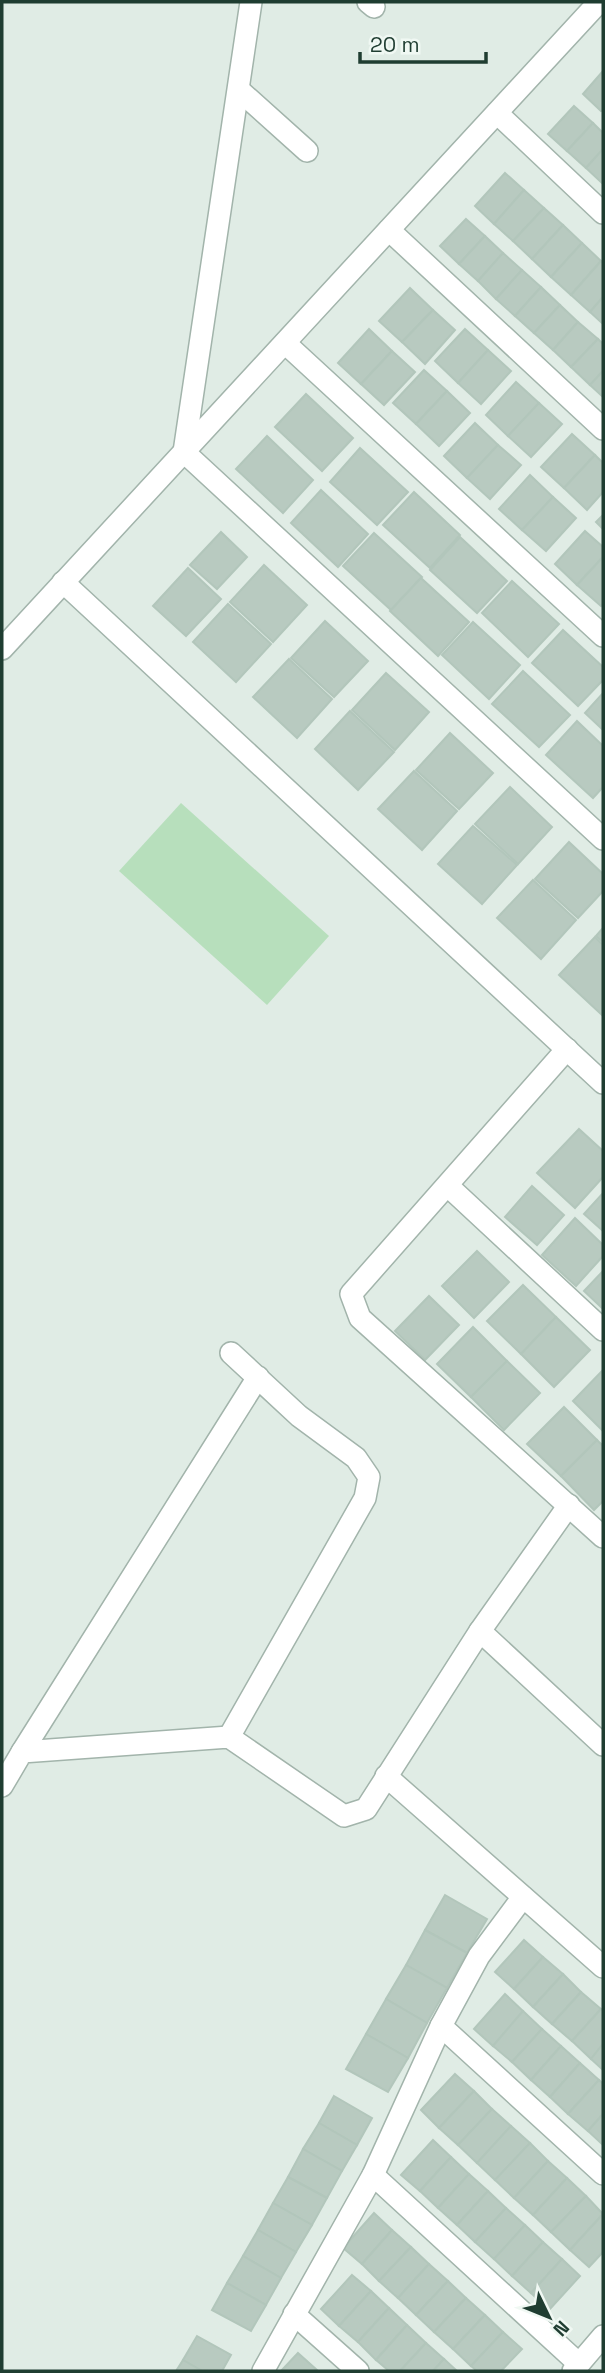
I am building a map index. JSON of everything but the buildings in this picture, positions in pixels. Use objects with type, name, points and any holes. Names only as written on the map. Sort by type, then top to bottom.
[{"type":"street","points":[[184,452],[251,2]]},
{"type":"street","points":[[2,649],[599,2]]},
{"type":"street","points":[[239,90],[307,151]]},
{"type":"street","points":[[497,113],[603,213]]},
{"type":"street","points":[[389,230],[603,429]]},
{"type":"street","points":[[285,343],[603,636]]},
{"type":"street","points":[[184,452],[603,839]]},
{"type":"street","points":[[63,582],[566,1049],[599,1072]]},
{"type":"street","points":[[566,1049],[351,1294],[360,1318],[603,1537]]},
{"type":"street","points":[[448,1186],[603,1330]]},
{"type":"street","points":[[229,1737],[365,1498],[369,1477],[356,1458],[299,1416],[231,1353]]},
{"type":"street","points":[[2,1786],[258,1377]]},
{"type":"street","points":[[22,1752],[229,1737],[344,1816],[366,1809],[480,1632],[569,1505]]},
{"type":"street","points":[[480,1632],[603,1745]]},
{"type":"street","points":[[386,1776],[603,1967]]},
{"type":"street","points":[[263,2371],[373,2175],[441,2026],[479,1956],[523,1897]]},
{"type":"street","points":[[441,2026],[603,2174]]},
{"type":"street","points":[[373,2175],[576,2368],[603,2336]]},
{"type":"street","points":[[294,2314],[358,2371]]},
{"type":"green space","points":[[181,803],[329,936],[267,1005],[119,871]]}]
